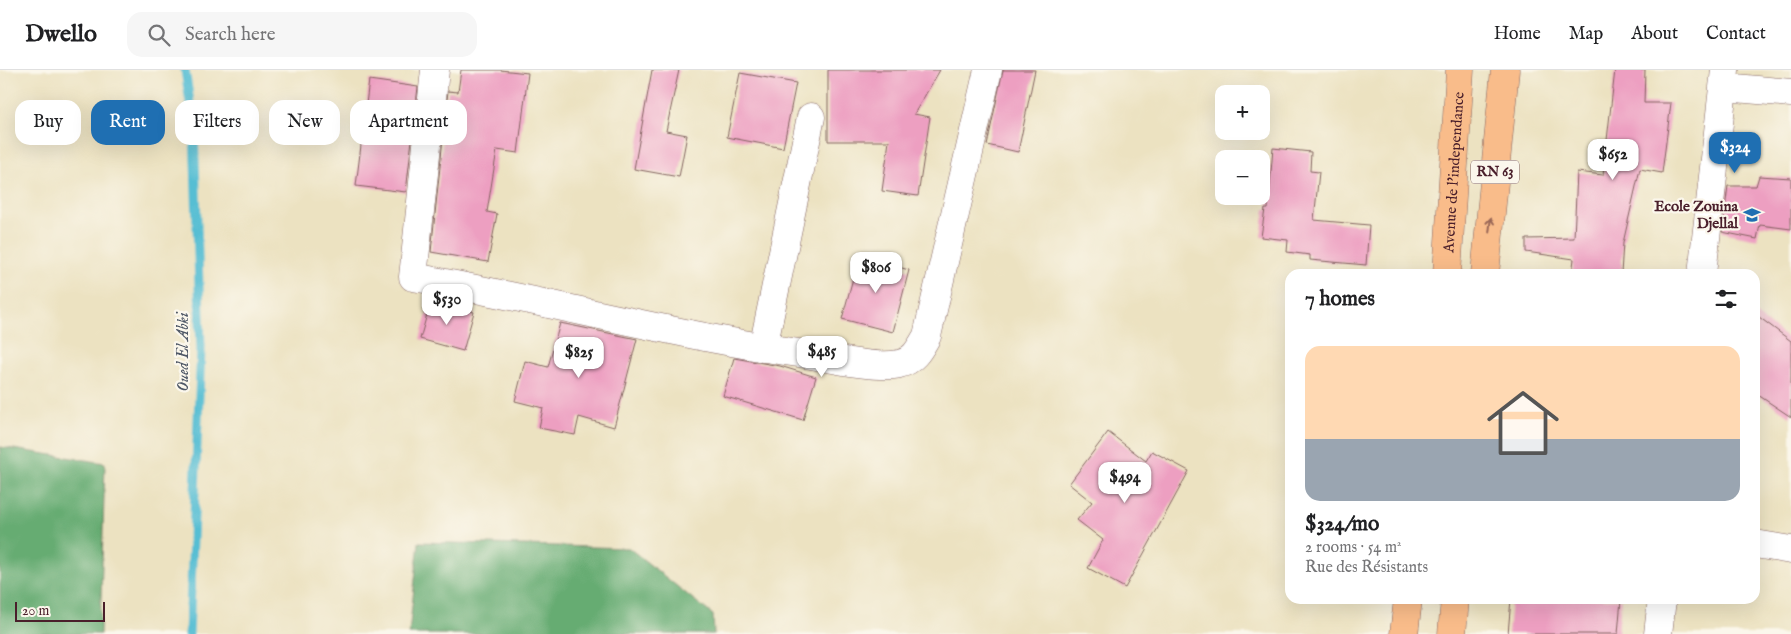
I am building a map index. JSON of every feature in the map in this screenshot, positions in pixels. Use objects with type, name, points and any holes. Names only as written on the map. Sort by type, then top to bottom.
[{"type":"main road","name":"Avenue de l'independance","points":[[1447,269],[1460,70]]},
{"type":"main road","name":"RN 63","points":[[1485,269],[1505,70]]},
{"type":"main road","points":[[1404,634],[1407,604]]},
{"type":"main road","points":[[1452,634],[1455,604]]},
{"type":"street","points":[[435,70],[413,277],[468,286],[763,348],[876,365],[900,364],[916,355],[926,336],[988,70]]},
{"type":"street","points":[[1703,269],[1725,78],[1791,93]]},
{"type":"street","points":[[763,348],[811,117]]},
{"type":"street","points":[[1760,545],[1791,550]]},
{"type":"street","points":[[1658,634],[1661,604]]},
{"type":"green space","points":[[0,447],[105,463],[100,634],[0,634]]},
{"type":"green space","points":[[419,542],[629,548],[713,615],[714,634],[409,634]]},
{"type":"building","points":[[461,70],[500,70],[528,73],[518,153],[497,150],[487,212],[497,214],[488,262],[431,252],[442,145],[467,145],[467,100],[447,100],[448,91],[458,92]]},
{"type":"building","points":[[652,70],[679,70],[666,131],[687,135],[679,177],[634,169]]},
{"type":"building","points":[[828,70],[940,70],[914,114],[930,117],[918,196],[882,191],[889,141],[828,141]]},
{"type":"building","points":[[1003,70],[1035,70],[1018,152],[987,145]]},
{"type":"building","points":[[1615,70],[1645,70],[1644,103],[1671,103],[1662,173],[1640,169],[1623,243],[1621,269],[1573,269],[1574,259],[1526,252],[1526,239],[1574,238],[1577,172],[1603,175]]},
{"type":"building","points":[[740,73],[796,83],[783,148],[727,137]]},
{"type":"building","points":[[369,80],[418,87],[417,100],[367,100]]},
{"type":"building","points":[[361,145],[411,145],[406,192],[356,186]]},
{"type":"building","points":[[1273,148],[1311,152],[1310,171],[1319,172],[1314,220],[1369,225],[1366,265],[1310,260],[1310,255],[1287,252],[1288,240],[1261,237],[1265,209],[1268,209],[1270,205]]},
{"type":"building","points":[[1759,176],[1791,178],[1791,229],[1760,225],[1757,239],[1722,232],[1728,186],[1756,186]]},
{"type":"building","points":[[859,256],[909,270],[893,332],[842,319]]},
{"type":"building","points":[[431,300],[474,312],[463,351],[420,339]]},
{"type":"building","points":[[1760,318],[1791,341],[1791,417],[1760,396]]},
{"type":"building","points":[[560,323],[637,339],[614,427],[579,417],[575,435],[539,428],[543,408],[515,401],[525,361],[548,367]]},
{"type":"building","points":[[734,358],[780,366],[816,377],[803,420],[723,396]]},
{"type":"building","points":[[1108,432],[1146,461],[1152,451],[1189,471],[1125,588],[1088,568],[1103,540],[1077,520],[1092,502],[1069,484]]},
{"type":"building","points":[[1511,604],[1621,604],[1618,634],[1508,634]]},
{"type":"waterway","name":"Oued El Abki","points":[[185,70],[194,128],[201,349],[189,634]]},
{"type":"place","name":"Ecole Zouina Djellal","points":[[1752,215]]}]
